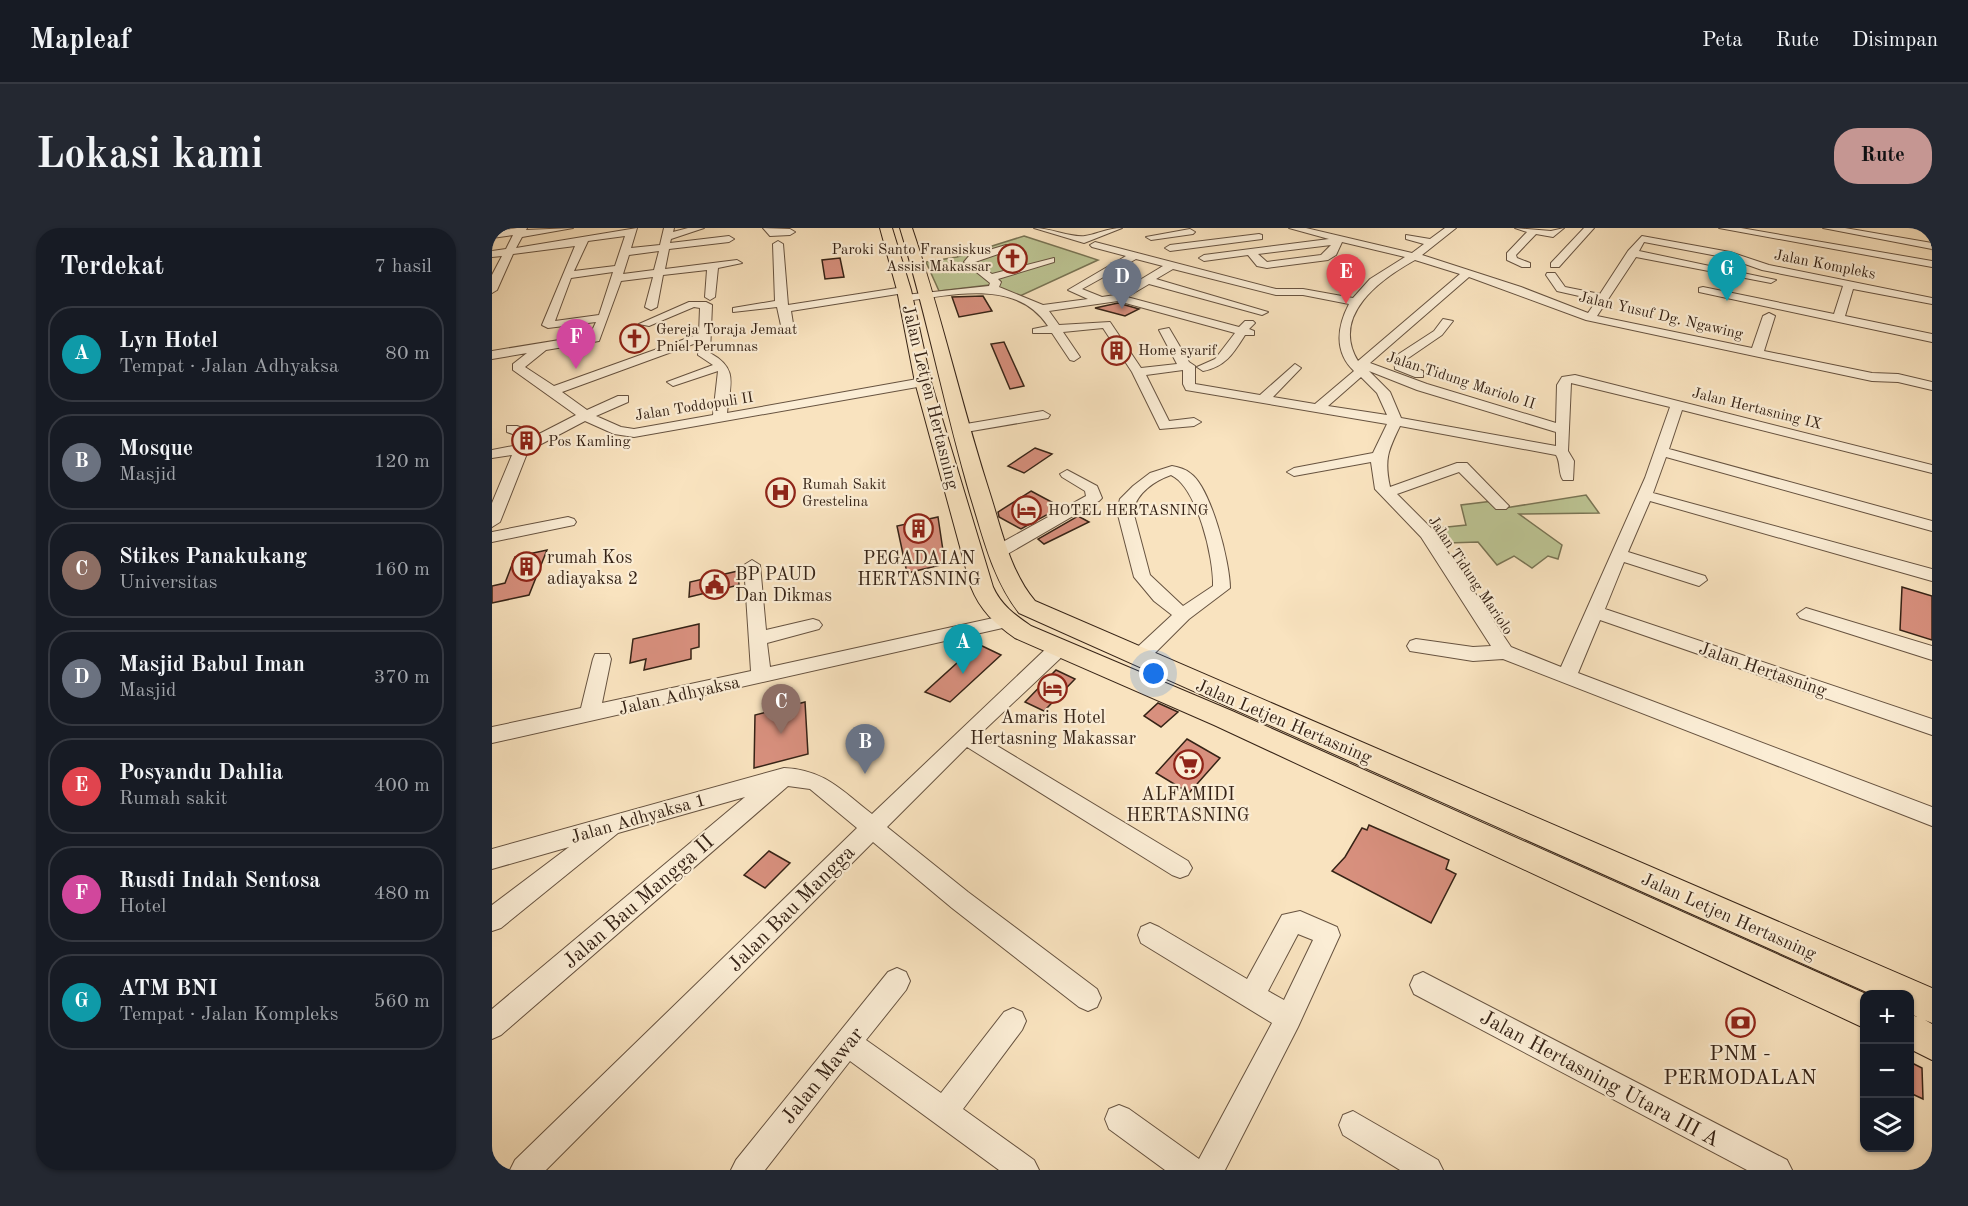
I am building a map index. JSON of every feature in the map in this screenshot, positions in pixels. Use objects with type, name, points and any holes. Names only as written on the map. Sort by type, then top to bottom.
[{"type":"main road","name":"Jalan Letjen Hertasning","points":[[897,233],[912,294],[923,382],[982,587],[988,604],[1006,621],[1059,648],[1223,718],[1461,829],[1618,882],[1896,990]]},
{"type":"main road","name":"Jalan Letjen Hertasning","points":[[912,294],[954,402],[960,429],[999,552],[1013,590],[1027,607],[1618,882],[1860,1009]]},
{"type":"main road","points":[[931,407],[954,402]]},
{"type":"main road","name":"Jalan Letjen Hertasning","points":[[1914,997],[1932,1006]]},
{"type":"main road","points":[[1914,1033],[1932,1042]]},
{"type":"street","points":[[492,235],[568,228]]},
{"type":"street","points":[[625,252],[699,228]]},
{"type":"street","points":[[768,228],[770,233],[774,234],[790,232]]},
{"type":"street","points":[[1039,228],[1078,240],[1089,240],[1117,228]]},
{"type":"street","points":[[1092,228],[1106,233]]},
{"type":"street","points":[[1231,228],[1290,247]]},
{"type":"street","points":[[1294,228],[1337,240]]},
{"type":"street","points":[[1250,252],[1263,265],[1324,258],[1332,253],[1345,228]]},
{"type":"street","points":[[1434,228],[1450,230]]},
{"type":"street","points":[[1519,228],[1533,231],[1556,231],[1579,240]]},
{"type":"street","points":[[1589,228],[1553,270],[1561,289],[1603,298]]},
{"type":"street","points":[[1590,318],[1650,228]]},
{"type":"street","points":[[1724,228],[1932,264]]},
{"type":"street","points":[[1828,228],[1861,231],[1932,246]]},
{"type":"street","points":[[492,254],[583,242],[590,237],[631,230],[619,273],[595,338],[492,355]]},
{"type":"street","points":[[1450,230],[1373,282],[1348,316],[1346,329],[1357,365],[1384,393],[1395,422],[1378,456],[1379,477],[1386,493],[1462,466],[1501,506]]},
{"type":"street","points":[[492,290],[494,278],[521,231]]},
{"type":"street","points":[[1526,265],[1512,260],[1510,255],[1533,231]]},
{"type":"street","points":[[1151,237],[1196,232]]},
{"type":"street","points":[[666,237],[729,239]]},
{"type":"street","points":[[651,307],[661,285],[659,273],[666,237]]},
{"type":"street","points":[[1170,248],[1259,237]]},
{"type":"street","points":[[1409,237],[1433,243]]},
{"type":"street","name":"Jalan Kompleks","points":[[1642,239],[1719,253],[1847,290],[1932,301]]},
{"type":"street","points":[[1204,258],[1337,240]]},
{"type":"street","name":"Jalan Yusuf Dg. Ngawing","points":[[1337,240],[1414,256],[1468,273],[1590,318],[1872,377],[1898,387],[1932,395]]},
{"type":"street","points":[[583,242],[548,325],[604,318]]},
{"type":"street","points":[[777,244],[783,306],[788,330]]},
{"type":"street","points":[[1095,245],[1172,265],[1285,299],[1357,302]]},
{"type":"street","points":[[1006,248],[973,258],[969,262],[991,284],[1042,309],[1074,357]]},
{"type":"street","points":[[1632,253],[1847,290],[1838,319]]},
{"type":"street","points":[[1101,300],[1073,290],[1135,255]]},
{"type":"street","points":[[662,260],[674,258]]},
{"type":"street","points":[[737,310],[912,294],[991,284],[1050,260]]},
{"type":"street","points":[[570,275],[659,273],[737,263]]},
{"type":"street","points":[[1118,298],[1172,265]]},
{"type":"street","points":[[710,297],[706,280],[712,266]]},
{"type":"street","points":[[1319,407],[1357,365],[1468,273]]},
{"type":"street","points":[[1147,280],[1262,312]]},
{"type":"street","points":[[1703,290],[1932,338]]},
{"type":"street","points":[[1042,309],[1118,298],[1243,333]]},
{"type":"street","points":[[1203,367],[1213,366],[1235,345],[1262,312],[1285,299]]},
{"type":"street","points":[[1243,333],[1285,299]]},
{"type":"street","points":[[645,324],[693,304],[704,303],[704,355],[722,366],[725,373],[719,419]]},
{"type":"street","points":[[1757,353],[1769,316]]},
{"type":"street","points":[[1422,387],[1429,378],[1397,363],[1438,333],[1447,321]]},
{"type":"street","points":[[1037,332],[1055,328],[1106,324],[1138,372],[1165,426],[1194,422]]},
{"type":"street","points":[[1217,324],[1215,332],[1219,360]]},
{"type":"street","points":[[1165,330],[1187,366],[1190,386],[1561,451]]},
{"type":"street","points":[[551,391],[704,336]]},
{"type":"street","name":"Jalan Toddopuli II","points":[[541,348],[518,367],[551,391],[618,433],[719,419],[923,382]]},
{"type":"street","name":"Jalan Tidung Mariolo II","points":[[1357,365],[1562,429]]},
{"type":"street","points":[[673,382],[722,366]]},
{"type":"street","points":[[1138,372],[1187,366]]},
{"type":"street","points":[[1263,399],[1295,368]]},
{"type":"street","name":"Jalan Yusuf Dg. Ngawing","points":[[1872,377],[1898,378],[1932,386]]},
{"type":"street","name":"Jalan Hertasning IX","points":[[1562,429],[1563,385],[1567,380],[1575,379],[1932,469]]},
{"type":"street","points":[[492,454],[522,449],[588,414],[623,399]]},
{"type":"street","points":[[1566,678],[1644,495],[1677,405]]},
{"type":"street","points":[[960,429],[1043,415]]},
{"type":"street","points":[[512,429],[539,439]]},
{"type":"street","points":[[1562,429],[1561,451],[1567,461],[1568,477]]},
{"type":"street","points":[[492,521],[522,449]]},
{"type":"street","points":[[1661,451],[1932,526]]},
{"type":"street","points":[[1294,472],[1378,456]]},
{"type":"street","points":[[1138,658],[1183,615],[1221,588],[1223,575],[1192,484],[1185,476],[1172,470],[1155,476],[1138,489],[1128,499],[1125,511],[1142,577],[1160,597],[1183,615]]},
{"type":"street","points":[[999,552],[1094,498],[1092,489],[1067,474]]},
{"type":"street","name":"Jalan Tidung Mariolo","points":[[1386,493],[1427,534],[1504,652]]},
{"type":"street","points":[[1644,495],[1932,575]]},
{"type":"street","points":[[492,537],[568,522]]},
{"type":"street","points":[[1618,554],[1699,580]]},
{"type":"street","points":[[752,565],[761,676]]},
{"type":"street","name":"Jalan Hertasning","points":[[1593,611],[1932,727]]},
{"type":"street","points":[[1806,614],[1932,653]]},
{"type":"street","name":"Jalan Adhyaksa","points":[[492,735],[1006,621]]},
{"type":"street","points":[[758,639],[813,625]]},
{"type":"street","points":[[1416,646],[1473,654],[1504,652],[1566,678],[1932,817]]},
{"type":"street","name":"Jalan Bau Mangga","points":[[525,1170],[964,736],[1059,648]]},
{"type":"street","points":[[589,715],[602,659]]},
{"type":"street","points":[[964,736],[1180,867]]},
{"type":"street","points":[[784,777],[805,778],[818,783],[1088,998]]},
{"type":"street","name":"Jalan Adhyaksa 1","points":[[492,859],[784,777]]},
{"type":"street","name":"Jalan Bau Mangga II","points":[[492,1026],[784,777]]},
{"type":"street","points":[[492,920],[616,824]]},
{"type":"street","points":[[1209,1170],[1329,938],[1324,933],[1300,922],[1291,923],[1251,997]]},
{"type":"street","points":[[1150,935],[1289,1018]]},
{"type":"street","name":"Jalan Mawar","points":[[747,1170],[897,981]]},
{"type":"street","name":"Jalan Hertasning Utara III A","points":[[1423,985],[1777,1170]]},
{"type":"street","points":[[944,1112],[1013,1021]]},
{"type":"street","points":[[848,1043],[1024,1170]]},
{"type":"street","points":[[1119,1119],[1190,1170]]},
{"type":"street","points":[[1353,1125],[1428,1170]]},
{"type":"green space","points":[[1024,236],[1098,260],[1020,296],[989,285],[939,291],[926,262],[957,257]]},
{"type":"green space","points":[[1586,495],[1599,513],[1519,514],[1562,545],[1558,559],[1548,556],[1532,568],[1514,556],[1497,565],[1478,542],[1448,543],[1437,528],[1466,525],[1461,505],[1493,501],[1505,508]]},
{"type":"building","points":[[840,258],[844,277],[825,279],[822,260]]},
{"type":"building","points":[[983,296],[992,311],[959,317],[952,297]]},
{"type":"building","points":[[1118,303],[1139,309],[1125,316],[1095,308]]},
{"type":"building","points":[[1004,342],[1024,386],[1010,389],[991,344]]},
{"type":"building","points":[[1035,448],[1052,454],[1024,473],[1008,466]]},
{"type":"building","name":"HOTEL HERTASNING","points":[[1031,491],[1061,507],[1021,529],[999,517],[998,512]]},
{"type":"building","points":[[1078,516],[1089,522],[1044,544],[1038,539]]},
{"type":"building","points":[[938,517],[945,564],[907,573],[897,526]]},
{"type":"building","name":"rumah Kos adiayaksa 2","points":[[547,550],[529,595],[492,603],[492,586],[505,583],[515,557]]},
{"type":"building","name":"BP PAUD Dan Dikmas","points":[[738,571],[739,585],[689,597],[690,582]]},
{"type":"building","points":[[1902,587],[1932,596],[1932,640],[1900,630]]},
{"type":"building","points":[[699,624],[699,647],[691,649],[691,659],[644,670],[646,659],[630,663],[633,639]]},
{"type":"building","points":[[978,644],[1001,655],[950,702],[925,692]]},
{"type":"building","name":"Amaris Hotel Hertasning Makassar","points":[[1056,670],[1075,679],[1044,711],[1025,702]]},
{"type":"building","points":[[805,702],[808,754],[754,768],[755,715]]},
{"type":"building","points":[[1158,703],[1178,712],[1161,727],[1144,716]]},
{"type":"building","name":"ALFAMIDI HERTASNING","points":[[1187,739],[1220,758],[1189,793],[1156,773]]},
{"type":"building","points":[[1369,825],[1449,860],[1446,869],[1456,874],[1431,923],[1332,871],[1345,857],[1362,828],[1367,830]]},
{"type":"building","points":[[769,851],[790,863],[765,888],[744,875]]},
{"type":"building","points":[[1914,1064],[1922,1068],[1923,1099],[1914,1095]]},
{"type":"place","name":"Paroki Santo Fransiskus Assisi Makassar","points":[[1012,258]]},
{"type":"place","name":"ATM BNI","points":[[1727,301]]},
{"type":"place","name":"Posyandu Dahlia","points":[[1346,304]]},
{"type":"place","name":"Masjid Babul Iman","points":[[1122,309]]},
{"type":"place","name":"Gereja Toraja Jemaat Pniel Perumnas","points":[[635,338]]},
{"type":"place","name":"Home syarif","points":[[1117,350]]},
{"type":"place","name":"Rusdi Indah Sentosa","points":[[576,369]]},
{"type":"place","name":"Pos Kamling","points":[[527,441]]},
{"type":"place","name":"Rumah Sakit Grestelina","points":[[781,493]]},
{"type":"place","name":"HOTEL HERTASNING","points":[[1027,510]]},
{"type":"place","name":"PEGADAIAN HERTASNING","points":[[919,529]]},
{"type":"place","name":"rumah Kos adiayaksa 2","points":[[526,567]]},
{"type":"place","name":"BP PAUD Dan Dikmas","points":[[714,584]]},
{"type":"place","name":"Lyn Hotel","points":[[963,674]]},
{"type":"place","name":"Amaris Hotel Hertasning Makassar","points":[[1053,688]]},
{"type":"place","name":"Stikes Panakukang","points":[[781,734]]},
{"type":"place","name":"ALFAMIDI HERTASNING","points":[[1188,765]]},
{"type":"place","name":"Mosque","points":[[865,774]]},
{"type":"place","name":"PNM - PERMODALAN","points":[[1740,1022]]}]
